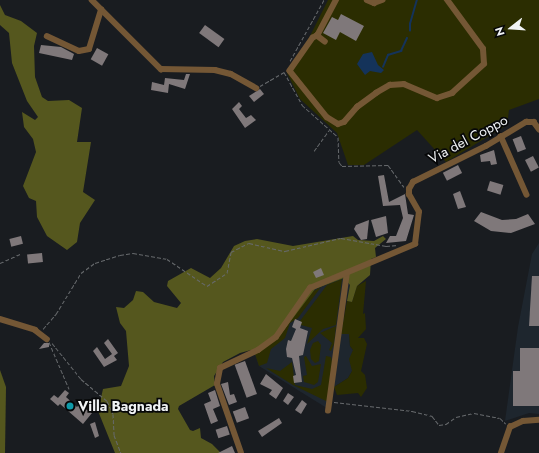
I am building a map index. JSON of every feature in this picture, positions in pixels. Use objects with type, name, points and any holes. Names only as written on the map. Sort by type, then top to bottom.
[{"type":"street","points":[[92,0],[160,69],[215,70],[239,78],[256,88]]},
{"type":"street","points":[[336,0],[317,36],[313,38],[290,71],[327,117],[338,124],[344,122],[357,107],[390,85],[404,84],[437,98],[452,93],[484,64],[482,49],[447,0]]},
{"type":"street","points":[[367,0],[374,3],[382,0]]},
{"type":"street","points":[[47,36],[79,51],[89,49],[101,10]]},
{"type":"street","points":[[317,36],[325,42]]},
{"type":"street","name":"Via del Coppo","points":[[409,189],[418,179],[527,122],[535,123],[539,129]]},
{"type":"street","points":[[501,136],[527,195]]},
{"type":"street","points":[[241,453],[217,384],[220,368],[258,350],[276,337],[310,288],[412,246],[417,238],[419,212],[409,195],[409,189]]},
{"type":"street","points":[[328,411],[347,273]]},
{"type":"street","points":[[0,319],[40,333],[47,339]]},
{"type":"street","points":[[501,453],[510,427],[523,421],[539,420]]},
{"type":"path","points":[[289,63],[324,0]]},
{"type":"path","points":[[256,88],[284,72],[286,69]]},
{"type":"path","points":[[284,72],[297,99],[339,140],[339,162],[342,166],[388,165],[402,185],[409,189]]},
{"type":"path","points":[[314,151],[329,129]]},
{"type":"path","points":[[40,333],[56,314],[81,273],[90,265],[120,255],[133,253],[167,258],[207,286],[227,273],[233,250],[249,243],[285,251],[341,238],[386,246],[412,246]]},
{"type":"path","points":[[0,263],[20,254]]},
{"type":"path","points":[[47,339],[68,389]]},
{"type":"path","points":[[47,339],[80,379],[107,401],[113,414],[114,435],[121,453]]},
{"type":"path","points":[[330,401],[412,411],[432,416],[440,425],[446,424],[456,417],[474,414],[494,416],[500,418],[510,427]]},
{"type":"shaded area","points":[[328,0],[539,0],[539,99],[509,110],[507,125],[446,162],[417,130],[364,165],[348,165],[337,133],[300,99],[287,73],[310,36]]},
{"type":"shaded area","points":[[0,5],[5,15],[21,21],[37,33],[34,46],[35,77],[42,97],[48,101],[69,100],[82,108],[77,142],[91,142],[83,192],[95,200],[80,223],[77,242],[67,250],[47,236],[37,217],[36,201],[29,198],[23,186],[36,152],[33,139],[24,127],[22,112],[35,120],[38,117],[27,101],[12,63],[9,33],[0,25]]},
{"type":"shaded area","points":[[353,236],[358,240],[374,241],[383,236],[386,239],[375,248],[376,257],[371,259],[370,275],[357,286],[352,302],[347,301],[350,285],[344,278],[315,289],[281,334],[255,354],[251,350],[240,353],[223,362],[214,376],[215,385],[179,406],[178,409],[190,430],[193,431],[200,428],[201,438],[212,444],[221,453],[115,453],[98,411],[103,389],[121,386],[129,366],[126,331],[120,323],[116,307],[124,308],[133,300],[136,291],[143,292],[154,302],[177,308],[181,303],[167,286],[168,281],[191,268],[210,278],[221,268],[234,246],[245,241],[257,239],[293,246]]},
{"type":"shaded area","points":[[539,243],[539,414],[529,413],[505,421],[518,327],[532,254]]},
{"type":"shaded area","points":[[344,278],[350,285],[344,311],[344,334],[349,333],[350,346],[353,350],[352,371],[348,378],[334,387],[330,410],[259,366],[255,354],[315,289]]},
{"type":"shaded area","points":[[342,279],[336,325],[323,329],[307,344],[312,328],[301,325],[300,321],[327,285]]},
{"type":"shaded area","points":[[366,281],[363,314],[365,313],[366,329],[358,338],[364,338],[367,344],[361,371],[365,375],[367,388],[361,397],[358,393],[337,395],[334,387],[348,378],[352,371],[349,359],[353,350],[350,346],[349,334],[341,334],[347,301],[352,302],[357,286]]},
{"type":"shaded area","points":[[321,287],[298,318],[290,323],[285,338],[271,349],[267,363],[259,366],[255,354],[310,293]]},
{"type":"shaded area","points":[[336,326],[334,344],[331,351],[329,350],[332,343],[320,333]]},
{"type":"shaded area","points":[[318,341],[321,345],[319,361],[315,363],[311,359],[310,350],[313,343]]},
{"type":"shaded area","points":[[306,356],[312,366],[321,364],[318,382],[314,385],[304,382],[303,376],[307,375],[304,357]]},
{"type":"shaded area","points":[[326,356],[331,357],[332,362],[328,400],[326,401],[293,385],[266,368],[280,371],[292,362],[295,385],[312,389],[321,385]]},
{"type":"shaded area","points":[[0,370],[6,387],[5,453],[0,453]]},
{"type":"water","points":[[372,52],[378,65],[384,70],[381,73],[370,71],[365,75],[357,64],[363,54]]},
{"type":"building","points":[[341,14],[364,26],[356,41],[340,32],[336,40],[323,33],[332,17],[338,20]]},
{"type":"building","points":[[205,25],[224,39],[219,47],[199,33]]},
{"type":"building","points":[[41,45],[61,47],[74,54],[72,60],[39,53]]},
{"type":"building","points":[[97,48],[108,54],[102,66],[91,59]]},
{"type":"building","points":[[186,74],[190,74],[185,89],[169,84],[168,93],[151,90],[152,82],[164,85],[165,78],[184,80]]},
{"type":"building","points":[[260,89],[264,94],[254,102],[249,96]]},
{"type":"building","points":[[239,102],[242,106],[239,109],[246,118],[251,115],[256,120],[245,128],[232,109]]},
{"type":"building","points":[[521,136],[526,149],[518,152],[513,139]]},
{"type":"building","points":[[494,150],[497,164],[491,165],[490,161],[481,162],[480,155]]},
{"type":"building","points":[[533,156],[539,168],[531,172],[525,160]]},
{"type":"building","points":[[458,165],[462,173],[447,181],[443,173]]},
{"type":"building","points":[[384,175],[389,202],[405,194],[408,214],[414,215],[406,241],[386,243],[390,236],[396,236],[403,218],[400,205],[383,206],[378,176]]},
{"type":"building","points":[[490,181],[503,185],[500,195],[487,191]]},
{"type":"building","points":[[460,191],[466,207],[458,209],[453,194]]},
{"type":"building","points":[[481,212],[502,220],[516,219],[528,214],[535,224],[511,233],[491,231],[474,221]]},
{"type":"building","points":[[386,216],[388,233],[376,237],[371,220]]},
{"type":"building","points":[[369,220],[367,239],[361,240],[354,229],[356,225]]},
{"type":"building","points":[[21,236],[23,244],[11,247],[9,239]]},
{"type":"building","points":[[42,253],[43,262],[28,264],[27,255]]},
{"type":"building","points":[[321,268],[324,275],[316,278],[313,272]]},
{"type":"building","points":[[532,276],[539,276],[539,326],[529,326]]},
{"type":"building","points":[[295,319],[302,322],[300,328],[308,331],[303,355],[299,356],[302,382],[294,383],[293,376],[296,375],[292,358],[287,357],[286,349],[288,340],[291,341],[296,329],[292,327]]},
{"type":"building","points":[[108,339],[118,353],[114,356],[117,360],[104,367],[93,351],[97,347],[105,359],[112,354],[104,343]]},
{"type":"building","points":[[44,343],[49,343],[49,347],[39,349]]},
{"type":"building","points":[[520,348],[539,348],[539,406],[513,406],[513,371],[520,371]]},
{"type":"building","points":[[245,361],[257,394],[247,398],[235,365]]},
{"type":"building","points":[[266,374],[283,388],[276,399],[269,394],[272,390],[260,384]]},
{"type":"building","points":[[228,382],[230,395],[234,394],[237,402],[229,405],[221,384]]},
{"type":"building","name":"Villa Bagnada","points":[[65,390],[69,393],[66,397],[77,407],[79,405],[92,413],[83,424],[60,404],[58,406],[50,399],[54,395],[58,398]]},
{"type":"building","points":[[215,390],[220,406],[213,409],[218,421],[211,424],[204,404],[211,401],[208,393]]},
{"type":"building","points":[[288,393],[294,397],[288,405],[283,401]]},
{"type":"building","points":[[302,400],[307,404],[301,414],[295,410]]},
{"type":"building","points":[[245,407],[249,418],[237,423],[233,411]]},
{"type":"building","points":[[279,418],[282,423],[262,437],[258,431]]},
{"type":"building","points":[[95,422],[99,436],[95,438],[90,424]]},
{"type":"building","points":[[227,426],[230,435],[218,438],[216,430]]},
{"type":"building","points":[[232,446],[235,453],[218,453]]},
{"type":"waterway","points":[[410,31],[410,24],[417,0]]},
{"type":"waterway","points":[[383,67],[388,55],[401,51],[407,38]]},
{"type":"place","name":"Villa Bagnada","points":[[70,406]]}]
